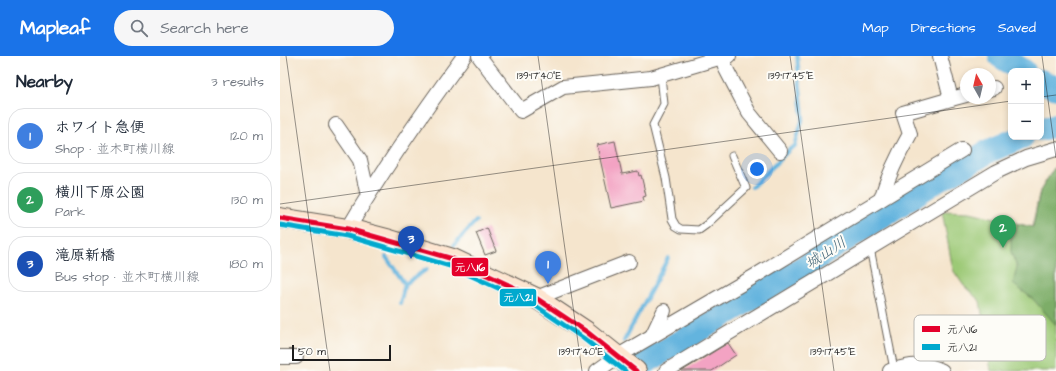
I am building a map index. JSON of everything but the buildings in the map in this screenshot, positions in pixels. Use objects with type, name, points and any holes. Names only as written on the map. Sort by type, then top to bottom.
[{"type":"street","points":[[348,229],[424,111],[464,56]]},
{"type":"street","points":[[479,56],[521,111],[563,87],[651,78],[725,56],[726,69],[749,113],[780,151]]},
{"type":"street","points":[[940,56],[951,99]]},
{"type":"street","points":[[881,199],[886,182],[896,159],[910,134],[903,113],[960,97]]},
{"type":"street","points":[[336,125],[360,160],[368,196]]},
{"type":"street","points":[[666,371],[1010,164],[1056,149]]},
{"type":"street","points":[[597,371],[625,362],[652,336],[755,276],[962,150]]},
{"type":"street","points":[[280,218],[348,229],[453,259],[536,298],[587,332],[625,362]]},
{"type":"street","points":[[536,298],[629,262]]},
{"type":"street","points":[[652,336],[664,311]]},
{"type":"street","points":[[280,357],[296,357]]},
{"type":"street","points":[[892,370],[920,364],[932,366],[942,371]]},
{"type":"lane","points":[[661,76],[664,104],[653,125],[666,178],[672,220],[676,226],[681,229],[698,230],[706,225],[746,188],[732,156]]},
{"type":"lane","points":[[870,248],[892,370]]},
{"type":"green space","points":[[1056,165],[1056,371],[991,371],[989,361],[1046,361],[1046,315],[982,315],[980,301],[964,286],[953,270],[942,211],[970,212],[1032,227],[1040,191]]},
{"type":"green space","points":[[1056,165],[1056,325],[1033,299],[1013,284],[1017,267],[1011,252],[1011,235],[1018,224],[1033,227],[1040,191]]},
{"type":"waterway","points":[[752,187],[790,149],[795,146],[803,117],[797,56]]},
{"type":"waterway","points":[[1000,56],[1019,68]]},
{"type":"waterway","points":[[1044,82],[1056,88]]},
{"type":"waterway","name":"城山川","points":[[1044,128],[1056,125]]},
{"type":"waterway","name":"城山川","points":[[631,371],[791,275],[935,182],[987,152],[1015,140]]},
{"type":"waterway","points":[[454,245],[476,221]]},
{"type":"waterway","points":[[386,257],[405,284],[427,269]]},
{"type":"waterway","points":[[624,341],[668,258]]},
{"type":"waterway","points":[[400,303],[405,284]]},
{"type":"transit line","name":"元八16","points":[[280,218],[348,229],[453,259],[536,298],[587,332],[636,371]]},
{"type":"transit line","name":"元八21","points":[[280,225],[347,236],[450,266],[533,304],[583,338],[625,371]]},
{"type":"place","name":"横川下原公園","points":[[1003,248]]},
{"type":"place","name":"滝原新橋","points":[[411,259]]},
{"type":"place","name":"ホワイト急便","points":[[548,284]]}]
